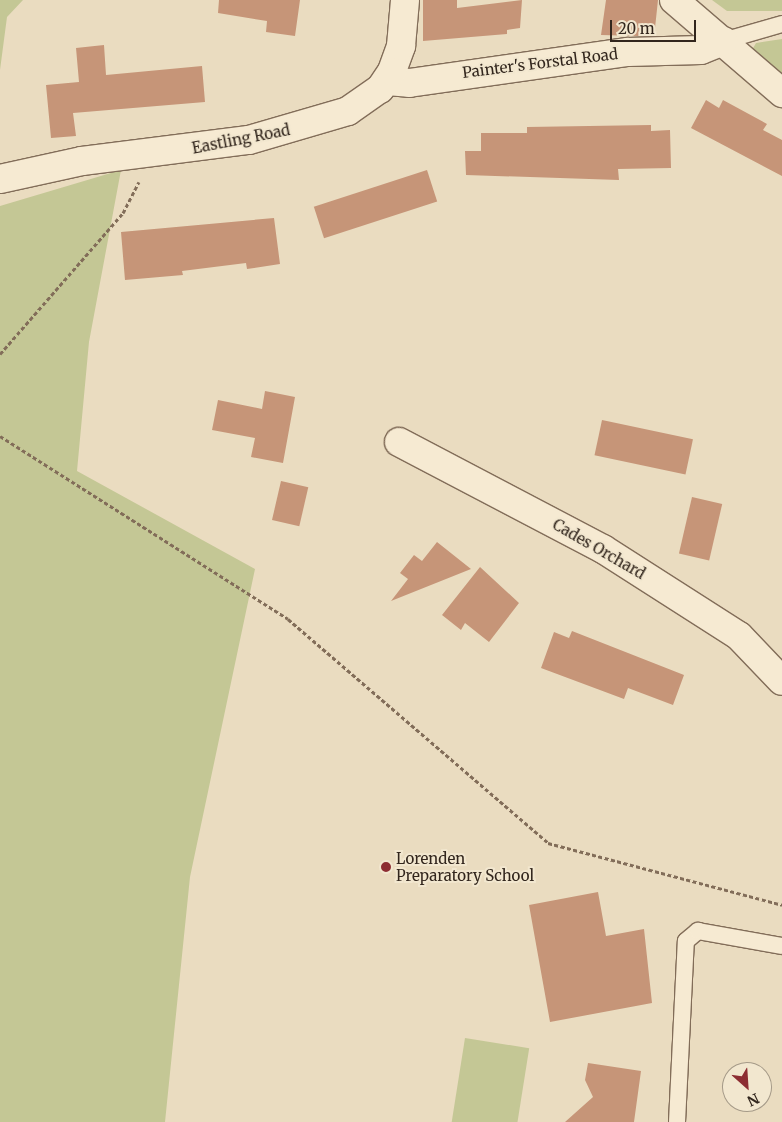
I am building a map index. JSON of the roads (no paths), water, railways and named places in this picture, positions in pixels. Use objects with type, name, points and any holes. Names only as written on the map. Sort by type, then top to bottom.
[{"type":"street","name":"Eastling Road","points":[[0,179],[82,161],[153,154],[249,140],[326,120],[358,106],[387,80],[401,46],[405,0]]},
{"type":"street","points":[[674,0],[782,93]]},
{"type":"street","name":"Painter's Forstal Road","points":[[387,80],[408,83],[628,52],[701,50],[723,41]]},
{"type":"street","name":"Cades Orchard","points":[[399,442],[604,549],[739,636],[782,680]]},
{"type":"lane","points":[[723,41],[782,24]]},
{"type":"lane","points":[[677,1122],[686,941],[690,934],[698,931],[782,946]]},
{"type":"place","name":"Lorenden Preparatory School","points":[[386,867]]}]
